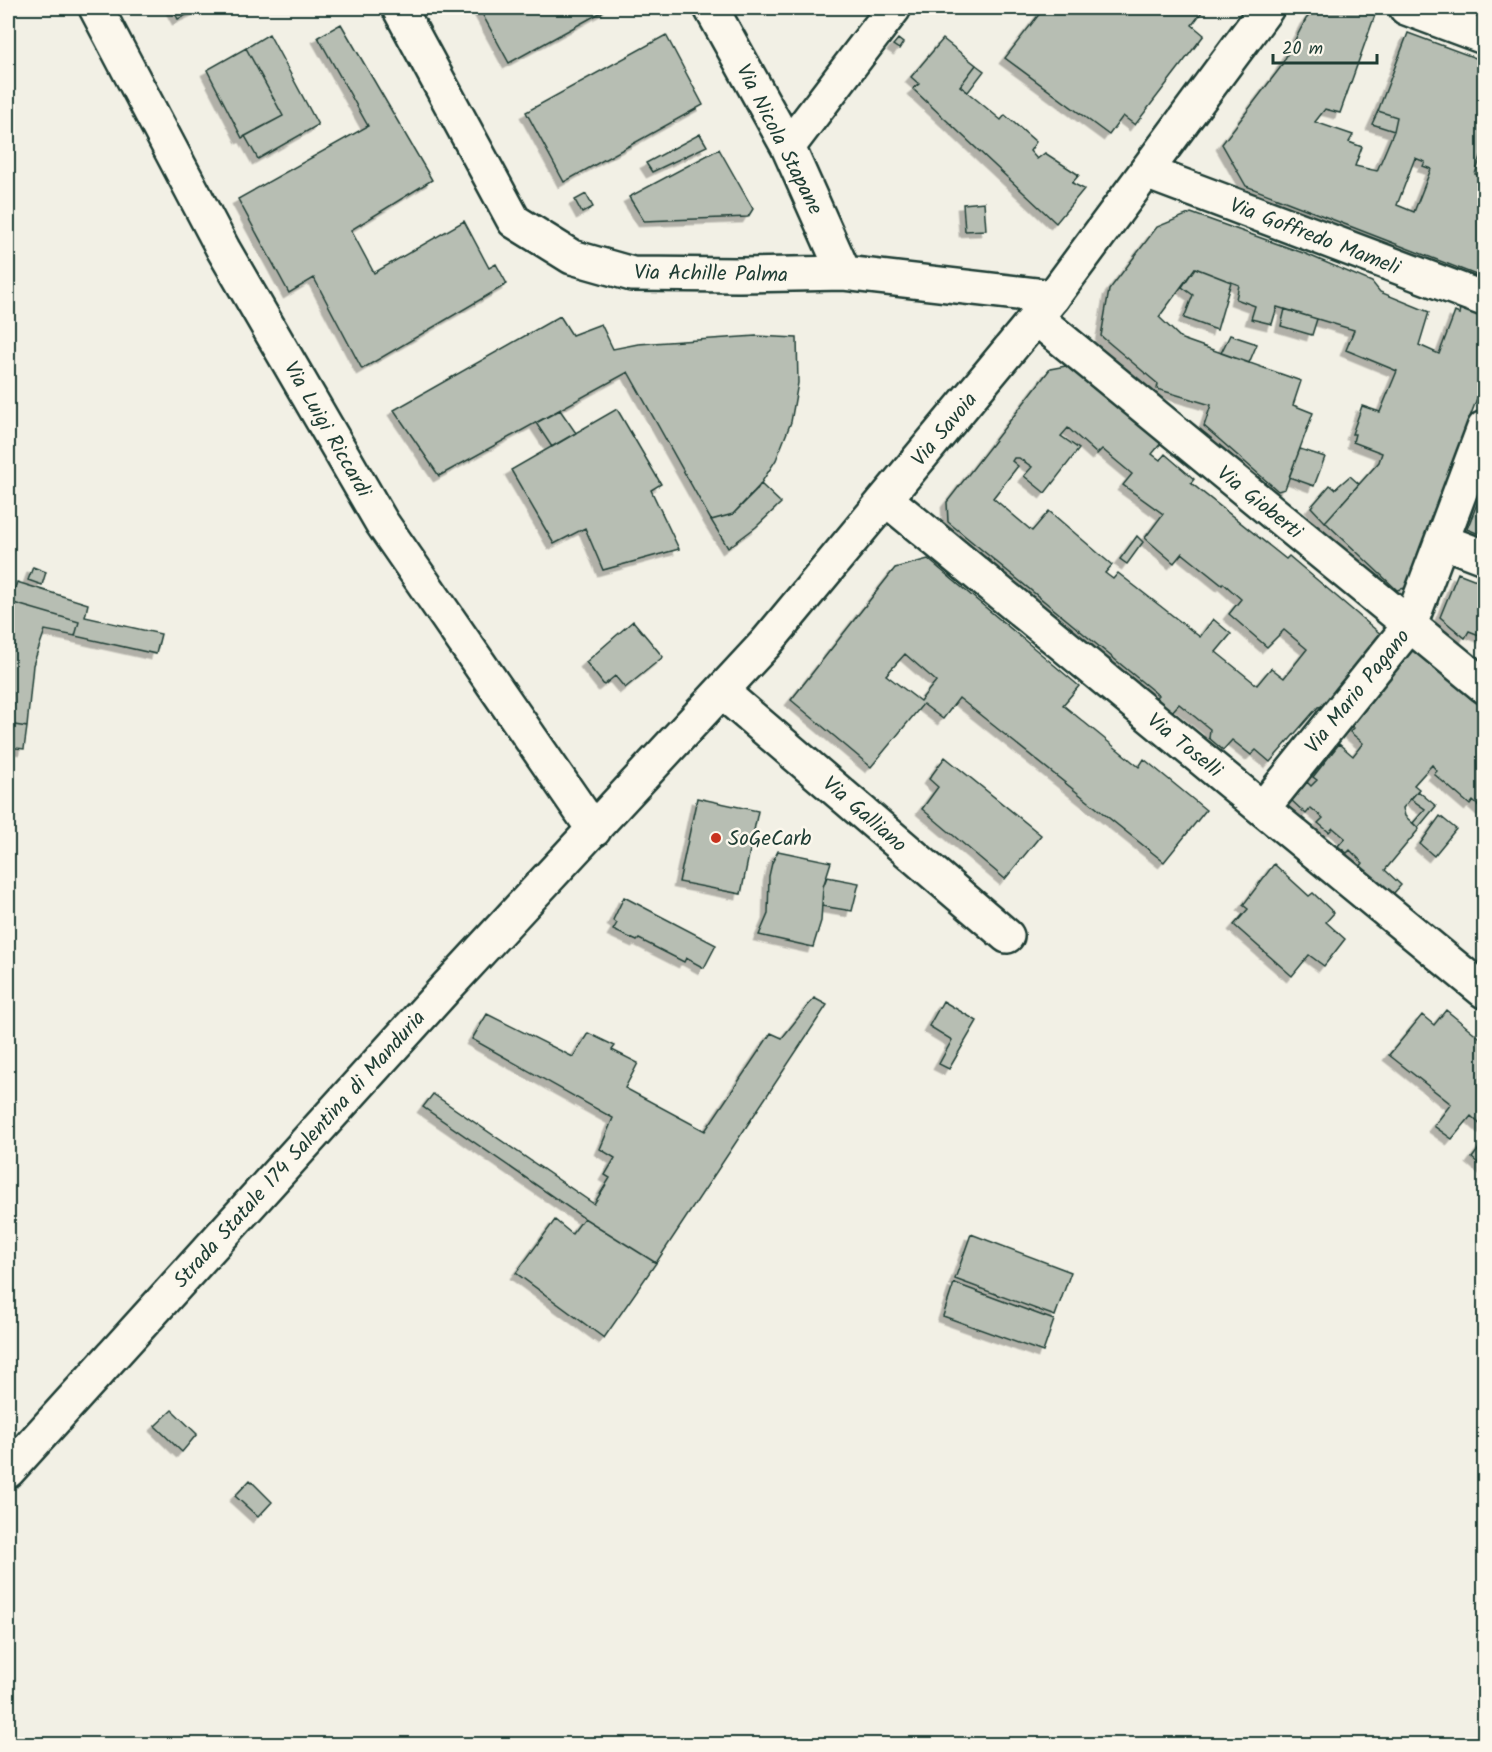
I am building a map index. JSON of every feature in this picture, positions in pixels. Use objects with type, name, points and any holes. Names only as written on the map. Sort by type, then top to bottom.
[{"type":"street","name":"Via Luigi Riccardi","points":[[96,8],[223,249],[382,523],[594,830]]},
{"type":"street","name":"Via Achille Palma","points":[[399,8],[514,221],[572,257],[632,274],[844,273],[1044,308]]},
{"type":"street","name":"Via Nicola Stapane","points":[[711,8],[788,147],[844,273]]},
{"type":"street","points":[[788,147],[894,8]]},
{"type":"street","points":[[1406,8],[1485,37]]},
{"type":"street","name":"Via Savoia","points":[[594,830],[766,643],[1044,308],[1146,172],[1256,11]]},
{"type":"street","name":"Via Goffredo Mameli","points":[[1146,172],[1485,299]]},
{"type":"street","name":"Via Gioberti","points":[[1044,308],[1410,625],[1485,686]]},
{"type":"street","name":"Via Mario Pagano","points":[[1263,808],[1410,625],[1485,428]]},
{"type":"street","name":"Via Toselli","points":[[886,499],[1485,991]]},
{"type":"street","points":[[1442,541],[1485,557]]},
{"type":"street","name":"Via Galliano","points":[[722,692],[1007,936]]},
{"type":"street","name":"Strada Statale 174 Salentina di Manduria","points":[[8,1471],[445,989],[594,830]]},
{"type":"building","points":[[172,8],[201,8],[178,19]]},
{"type":"building","points":[[479,8],[609,8],[509,63]]},
{"type":"building","points":[[1044,8],[1205,8],[1192,25],[1204,35],[1135,125],[1123,116],[1109,135],[1005,58]]},
{"type":"building","points":[[1316,8],[1355,8],[1375,15],[1340,113],[1325,109],[1315,122],[1353,135],[1349,142],[1362,147],[1355,166],[1377,171],[1394,131],[1397,117],[1378,111],[1408,33],[1484,61],[1484,148],[1475,174],[1484,177],[1484,278],[1246,186],[1222,144],[1280,68],[1306,19]],"holes":[[[1415,158],[1425,162],[1423,166],[1431,169],[1414,212],[1397,205]]]},
{"type":"building","points":[[1468,8],[1484,8],[1484,14]]},
{"type":"building","points":[[341,24],[432,180],[351,230],[374,273],[464,221],[489,268],[496,264],[507,284],[362,369],[314,278],[289,293],[238,199],[368,126],[318,37]]},
{"type":"building","points":[[269,34],[318,125],[258,159],[245,136],[283,116],[246,48]]},
{"type":"building","points":[[666,35],[703,105],[564,182],[526,112]]},
{"type":"building","points":[[898,39],[903,43],[899,49],[893,45]]},
{"type":"building","points":[[943,39],[976,65],[960,86],[1001,120],[1005,115],[1036,142],[1030,151],[1037,159],[1045,153],[1079,175],[1072,183],[1084,189],[1056,223],[913,89],[919,84],[911,77]]},
{"type":"building","points":[[246,48],[283,116],[242,138],[207,70]]},
{"type":"building","points":[[976,65],[984,71],[968,92],[960,86]]},
{"type":"building","points":[[1378,111],[1397,117],[1394,131],[1372,124]]},
{"type":"building","points":[[700,134],[707,146],[652,172],[646,163]]},
{"type":"building","points":[[719,149],[753,209],[748,217],[644,221],[629,197]]},
{"type":"building","points":[[586,194],[593,207],[582,213],[575,200]]},
{"type":"building","points":[[984,202],[986,230],[965,231],[963,204]]},
{"type":"building","points":[[1191,213],[1306,254],[1372,282],[1380,292],[1429,312],[1419,345],[1439,354],[1455,312],[1459,314],[1460,307],[1484,316],[1484,380],[1405,588],[1397,590],[1325,522],[1379,462],[1382,453],[1353,442],[1355,434],[1352,434],[1362,406],[1380,412],[1397,371],[1346,350],[1354,330],[1277,307],[1272,324],[1251,319],[1255,306],[1236,299],[1239,285],[1195,268],[1159,317],[1182,339],[1301,381],[1293,405],[1313,413],[1285,489],[1278,491],[1204,426],[1211,405],[1157,389],[1158,384],[1101,336],[1109,290],[1157,227]]},
{"type":"building","points":[[1195,268],[1231,282],[1217,330],[1184,318],[1193,295],[1182,287]]},
{"type":"building","points":[[1285,309],[1317,319],[1312,335],[1281,326]]},
{"type":"building","points":[[560,316],[572,335],[601,324],[613,349],[638,344],[756,336],[797,338],[798,383],[791,422],[776,460],[756,491],[733,514],[711,520],[628,372],[439,476],[394,410]]},
{"type":"building","points":[[1230,335],[1257,344],[1249,363],[1221,353]]},
{"type":"building","points":[[1071,365],[1162,442],[1152,454],[1160,460],[1165,454],[1194,479],[1191,483],[1286,559],[1289,556],[1383,636],[1324,706],[1318,707],[1270,762],[1256,750],[1251,755],[1232,740],[1223,750],[1209,738],[1210,729],[1179,704],[1171,713],[1154,699],[1158,695],[948,522],[947,502],[1050,369]],"holes":[[[1068,428],[1097,454],[1102,449],[1132,474],[1123,485],[1163,514],[1145,538],[1174,563],[1182,553],[1241,599],[1229,614],[1267,647],[1284,630],[1307,649],[1284,678],[1271,668],[1257,685],[1216,652],[1231,634],[1213,619],[1200,637],[1118,573],[1113,579],[1105,573],[1112,565],[1049,511],[1032,531],[993,498],[1018,466],[1012,461],[1014,458],[1019,458],[1032,467],[1024,476],[1045,493],[1079,449],[1061,436]]]},
{"type":"building","points":[[617,409],[661,484],[651,490],[679,549],[603,570],[585,528],[554,544],[511,470]]},
{"type":"building","points":[[560,410],[576,433],[552,447],[536,423]]},
{"type":"building","points":[[1300,449],[1325,457],[1314,486],[1289,477]]},
{"type":"building","points":[[1350,476],[1359,484],[1325,522],[1311,507],[1330,485],[1335,489]]},
{"type":"building","points":[[761,484],[781,503],[756,527],[728,548],[711,520],[733,514]]},
{"type":"building","points":[[1484,487],[1484,536],[1467,529]]},
{"type":"building","points":[[1137,536],[1143,542],[1127,564],[1120,559]]},
{"type":"building","points":[[928,559],[1079,686],[1063,705],[1139,767],[1144,759],[1206,810],[1164,862],[959,698],[943,719],[923,704],[871,767],[791,700],[895,568]],"holes":[[[905,654],[936,681],[920,701],[886,675]]]},
{"type":"building","points":[[33,567],[46,572],[42,585],[28,580]]},
{"type":"building","points":[[1458,573],[1484,583],[1484,637],[1469,631],[1465,638],[1440,617]]},
{"type":"building","points":[[17,582],[88,604],[85,617],[161,634],[156,654],[75,636],[79,622],[10,602]]},
{"type":"building","points":[[10,602],[79,622],[75,636],[45,630],[33,665],[27,727],[8,724],[8,612]]},
{"type":"building","points":[[633,621],[663,657],[625,688],[615,676],[604,685],[586,662]]},
{"type":"building","points":[[1416,645],[1471,692],[1468,696],[1484,709],[1484,811],[1473,801],[1470,805],[1434,774],[1437,771],[1432,765],[1414,785],[1419,789],[1403,808],[1405,816],[1419,829],[1385,870],[1401,885],[1393,894],[1360,867],[1363,863],[1350,850],[1347,853],[1338,846],[1345,838],[1333,828],[1329,832],[1318,823],[1323,818],[1311,808],[1306,814],[1291,800],[1307,782],[1311,786],[1317,780],[1313,777],[1339,744],[1353,756],[1363,743],[1350,732],[1354,728],[1349,724]]},
{"type":"building","points":[[8,724],[27,727],[24,749],[8,747]]},
{"type":"building","points":[[945,757],[1041,835],[1005,879],[922,809],[938,787],[929,779]]},
{"type":"building","points":[[1418,791],[1436,806],[1418,828],[1413,823],[1425,809],[1411,799]]},
{"type":"building","points":[[697,798],[758,811],[741,894],[679,882]]},
{"type":"building","points":[[1440,816],[1456,829],[1434,856],[1420,844]]},
{"type":"building","points":[[778,851],[831,862],[823,887],[821,921],[813,947],[759,935],[768,914],[769,876]]},
{"type":"building","points":[[1274,864],[1309,896],[1313,893],[1334,913],[1326,922],[1345,939],[1324,966],[1309,955],[1292,976],[1234,925],[1248,909],[1243,905]]},
{"type":"building","points":[[827,877],[859,883],[852,911],[822,906],[823,887]]},
{"type":"building","points":[[624,897],[716,945],[704,968],[686,958],[684,962],[639,939],[637,941],[613,930],[617,923],[613,920]]},
{"type":"building","points":[[814,998],[827,1005],[656,1263],[584,1218],[423,1107],[433,1094],[594,1204],[610,1178],[605,1175],[615,1158],[600,1149],[613,1118],[472,1039],[487,1014],[573,1057],[588,1033],[615,1046],[612,1050],[638,1063],[625,1088],[705,1131],[771,1033],[782,1038]]},
{"type":"building","points":[[943,1001],[977,1021],[949,1069],[939,1064],[952,1040],[929,1026]]},
{"type":"building","points":[[1446,1010],[1484,1041],[1484,1128],[1471,1116],[1452,1139],[1434,1126],[1451,1104],[1389,1055],[1422,1015],[1434,1025]]},
{"type":"building","points":[[1484,1142],[1484,1168],[1472,1158]]},
{"type":"building","points":[[584,1218],[656,1263],[604,1338],[516,1273],[555,1220],[572,1234]]},
{"type":"building","points":[[971,1234],[1071,1272],[1055,1316],[955,1279]]},
{"type":"building","points":[[954,1283],[1054,1320],[1043,1352],[943,1316]]},
{"type":"building","points":[[172,1410],[197,1434],[182,1452],[155,1426]]},
{"type":"building","points":[[250,1480],[272,1502],[258,1517],[235,1496]]},
{"type":"place","name":"SoGeCarb","points":[[716,838]]}]
